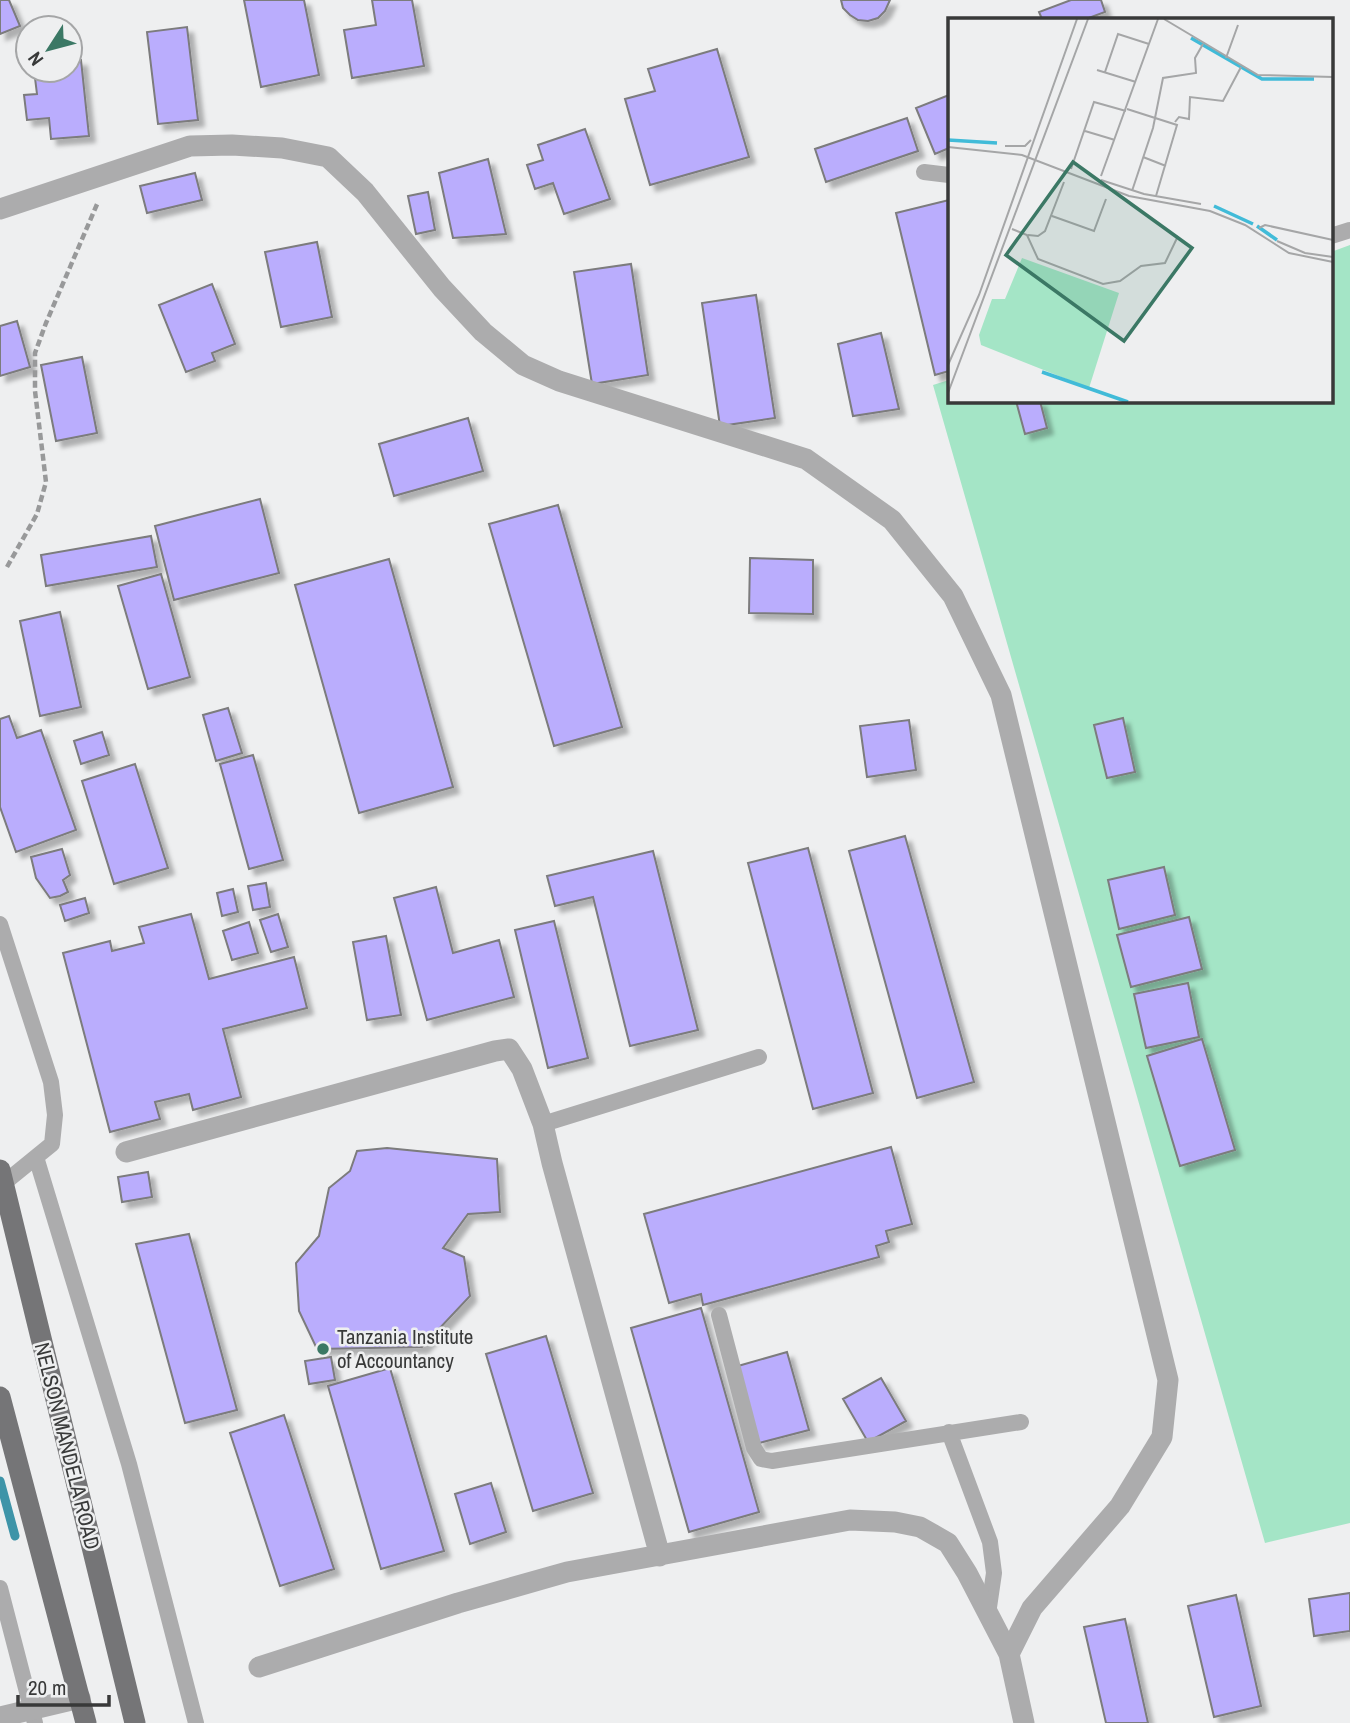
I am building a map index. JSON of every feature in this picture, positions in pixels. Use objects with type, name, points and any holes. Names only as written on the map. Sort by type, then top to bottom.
[{"type":"main road","name":"NELSON MANDELA ROAD","points":[[2,1176],[135,1723]]},
{"type":"main road","points":[[0,1397],[86,1723]]},
{"type":"street","points":[[0,209],[190,146],[282,148],[328,157],[365,192],[442,288],[483,332],[523,365],[559,381],[806,459],[892,520],[954,596],[1000,695],[1168,1380],[1162,1437],[1120,1506],[1032,1608],[1009,1654]]},
{"type":"street","points":[[126,1152],[509,1049],[522,1069],[543,1124],[660,1556]]},
{"type":"street","points":[[259,1667],[458,1603],[555,1576],[850,1520],[895,1522],[920,1527],[948,1543],[967,1573],[1009,1654],[1024,1723]]},
{"type":"street","points":[[0,1717],[34,1716],[80,1698]]},
{"type":"lane","points":[[924,172],[948,175]]},
{"type":"lane","points":[[1332,236],[1350,230]]},
{"type":"lane","points":[[0,924],[51,1082],[55,1115],[52,1144],[36,1157],[2,1176]]},
{"type":"lane","points":[[543,1124],[759,1056]]},
{"type":"lane","points":[[36,1157],[129,1464],[197,1723]]},
{"type":"lane","points":[[719,1315],[754,1448],[761,1459],[772,1461],[1021,1422]]},
{"type":"lane","points":[[949,1432],[990,1542],[994,1573],[988,1614]]},
{"type":"lane","points":[[0,1588],[34,1716]]},
{"type":"path","points":[[7,567],[37,513],[46,482],[35,391],[35,353],[111,173]]},
{"type":"green space","points":[[1350,245],[1350,1523],[1265,1543],[933,385],[948,380],[948,402],[1332,402],[1332,252]]},
{"type":"building","points":[[0,0],[9,0],[15,14],[14,28],[0,34]]},
{"type":"building","points":[[244,0],[304,0],[319,75],[261,87]]},
{"type":"building","points":[[372,0],[412,0],[424,66],[352,78],[344,30],[376,25]]},
{"type":"building","points":[[841,0],[890,0],[878,18],[868,21],[858,20],[850,15],[843,8]]},
{"type":"building","points":[[1071,0],[1101,0],[1105,12],[1089,18],[1042,18],[1039,12]]},
{"type":"building","points":[[187,27],[198,120],[158,124],[147,32]]},
{"type":"building","points":[[717,49],[749,157],[650,185],[625,99],[655,91],[648,69]]},
{"type":"building","points":[[36,84],[84,84],[89,136],[51,139],[49,118],[27,120],[24,95],[37,94]]},
{"type":"building","points":[[948,95],[948,148],[935,154],[916,108]]},
{"type":"building","points":[[907,118],[918,151],[826,182],[815,149]]},
{"type":"building","points":[[585,129],[610,199],[564,214],[553,183],[535,189],[527,165],[543,160],[538,145]]},
{"type":"building","points":[[488,159],[506,234],[453,238],[439,173]]},
{"type":"building","points":[[195,173],[202,200],[147,213],[140,186]]},
{"type":"building","points":[[428,192],[435,230],[416,234],[408,196]]},
{"type":"building","points":[[948,200],[948,371],[935,375],[896,213]]},
{"type":"building","points":[[317,242],[332,317],[281,327],[265,252]]},
{"type":"building","points":[[631,264],[648,375],[592,384],[574,272]]},
{"type":"building","points":[[212,284],[235,344],[212,353],[215,361],[186,372],[159,305]]},
{"type":"building","points":[[756,295],[775,418],[720,426],[702,303]]},
{"type":"building","points":[[17,321],[30,367],[0,376],[0,326]]},
{"type":"building","points":[[881,333],[899,409],[853,416],[838,344]]},
{"type":"building","points":[[82,357],[97,433],[56,441],[41,365]]},
{"type":"building","points":[[1016,402],[1040,402],[1047,428],[1025,434]]},
{"type":"building","points":[[468,418],[483,471],[394,496],[379,444]]},
{"type":"building","points":[[260,499],[279,573],[174,600],[155,526]]},
{"type":"building","points":[[558,505],[622,727],[554,746],[489,524]]},
{"type":"building","points":[[151,536],[157,567],[46,586],[41,555]]},
{"type":"building","points":[[750,558],[813,560],[813,614],[749,613]]},
{"type":"building","points":[[389,559],[453,787],[359,813],[295,585]]},
{"type":"building","points":[[161,574],[190,677],[148,689],[118,586]]},
{"type":"building","points":[[60,612],[81,707],[40,716],[20,621]]},
{"type":"building","points":[[228,708],[242,753],[216,761],[203,715]]},
{"type":"building","points":[[9,716],[17,738],[41,730],[76,830],[16,852],[0,807],[0,719]]},
{"type":"building","points":[[1123,718],[1135,772],[1107,778],[1094,725]]},
{"type":"building","points":[[909,720],[916,770],[867,777],[860,726]]},
{"type":"building","points":[[102,732],[109,755],[81,764],[74,741]]},
{"type":"building","points":[[253,755],[283,860],[249,869],[220,764]]},
{"type":"building","points":[[135,764],[168,868],[114,884],[82,781]]},
{"type":"building","points":[[905,836],[974,1082],[917,1098],[849,851]]},
{"type":"building","points":[[808,848],[873,1093],[813,1109],[748,863]]},
{"type":"building","points":[[62,849],[70,875],[63,880],[68,892],[50,898],[36,878],[31,857]]},
{"type":"building","points":[[653,851],[698,1030],[630,1046],[593,897],[555,906],[547,876]]},
{"type":"building","points":[[1164,867],[1175,915],[1119,929],[1108,880]]},
{"type":"building","points":[[266,883],[270,907],[253,910],[248,886]]},
{"type":"building","points":[[436,887],[453,953],[499,940],[514,997],[427,1020],[394,898]]},
{"type":"building","points":[[233,889],[238,912],[222,916],[217,893]]},
{"type":"building","points":[[85,898],[89,913],[65,921],[60,905]]},
{"type":"building","points":[[191,914],[209,979],[294,957],[307,1008],[223,1029],[241,1097],[193,1110],[189,1094],[155,1102],[160,1119],[110,1132],[63,953],[110,941],[112,951],[144,943],[139,927]]},
{"type":"building","points":[[278,914],[288,947],[271,952],[260,920]]},
{"type":"building","points":[[1189,917],[1202,969],[1131,987],[1117,935]]},
{"type":"building","points":[[554,921],[588,1058],[548,1068],[515,930]]},
{"type":"building","points":[[249,922],[258,953],[232,960],[223,931]]},
{"type":"building","points":[[386,936],[401,1015],[367,1020],[353,942]]},
{"type":"building","points":[[1188,983],[1199,1037],[1146,1048],[1134,994]]},
{"type":"building","points":[[1202,1039],[1235,1150],[1180,1166],[1147,1056]]},
{"type":"building","points":[[891,1147],[912,1224],[886,1231],[889,1242],[876,1246],[879,1257],[703,1305],[701,1294],[669,1303],[644,1214]]},
{"type":"building","points":[[387,1148],[497,1159],[500,1212],[468,1214],[443,1248],[464,1257],[470,1296],[422,1347],[317,1349],[299,1311],[296,1263],[319,1236],[329,1188],[350,1171],[357,1151]]},
{"type":"building","points":[[148,1172],[152,1197],[122,1202],[118,1177]]},
{"type":"building","points":[[189,1234],[237,1410],[185,1423],[136,1244]]},
{"type":"building","points":[[701,1308],[759,1512],[689,1532],[631,1328]]},
{"type":"building","points":[[546,1336],[593,1493],[533,1511],[486,1354]]},
{"type":"building","points":[[787,1352],[809,1430],[759,1443],[738,1366]]},
{"type":"building","points":[[331,1357],[335,1380],[309,1384],[305,1361]]},
{"type":"building","points":[[390,1368],[444,1551],[381,1569],[328,1386]]},
{"type":"building","points":[[881,1378],[906,1421],[868,1442],[843,1399]]},
{"type":"building","points":[[284,1415],[334,1569],[280,1586],[230,1433]]},
{"type":"building","points":[[491,1483],[506,1532],[470,1544],[455,1494]]},
{"type":"building","points":[[1350,1593],[1350,1631],[1314,1636],[1309,1599]]},
{"type":"building","points":[[1236,1595],[1261,1706],[1214,1717],[1188,1606]]},
{"type":"building","points":[[1125,1619],[1148,1723],[1106,1723],[1084,1627]]},
{"type":"waterway","points":[[0,1481],[15,1536]]},
{"type":"place","name":"Tanzania Institute of Accountancy","points":[[323,1349]]}]
